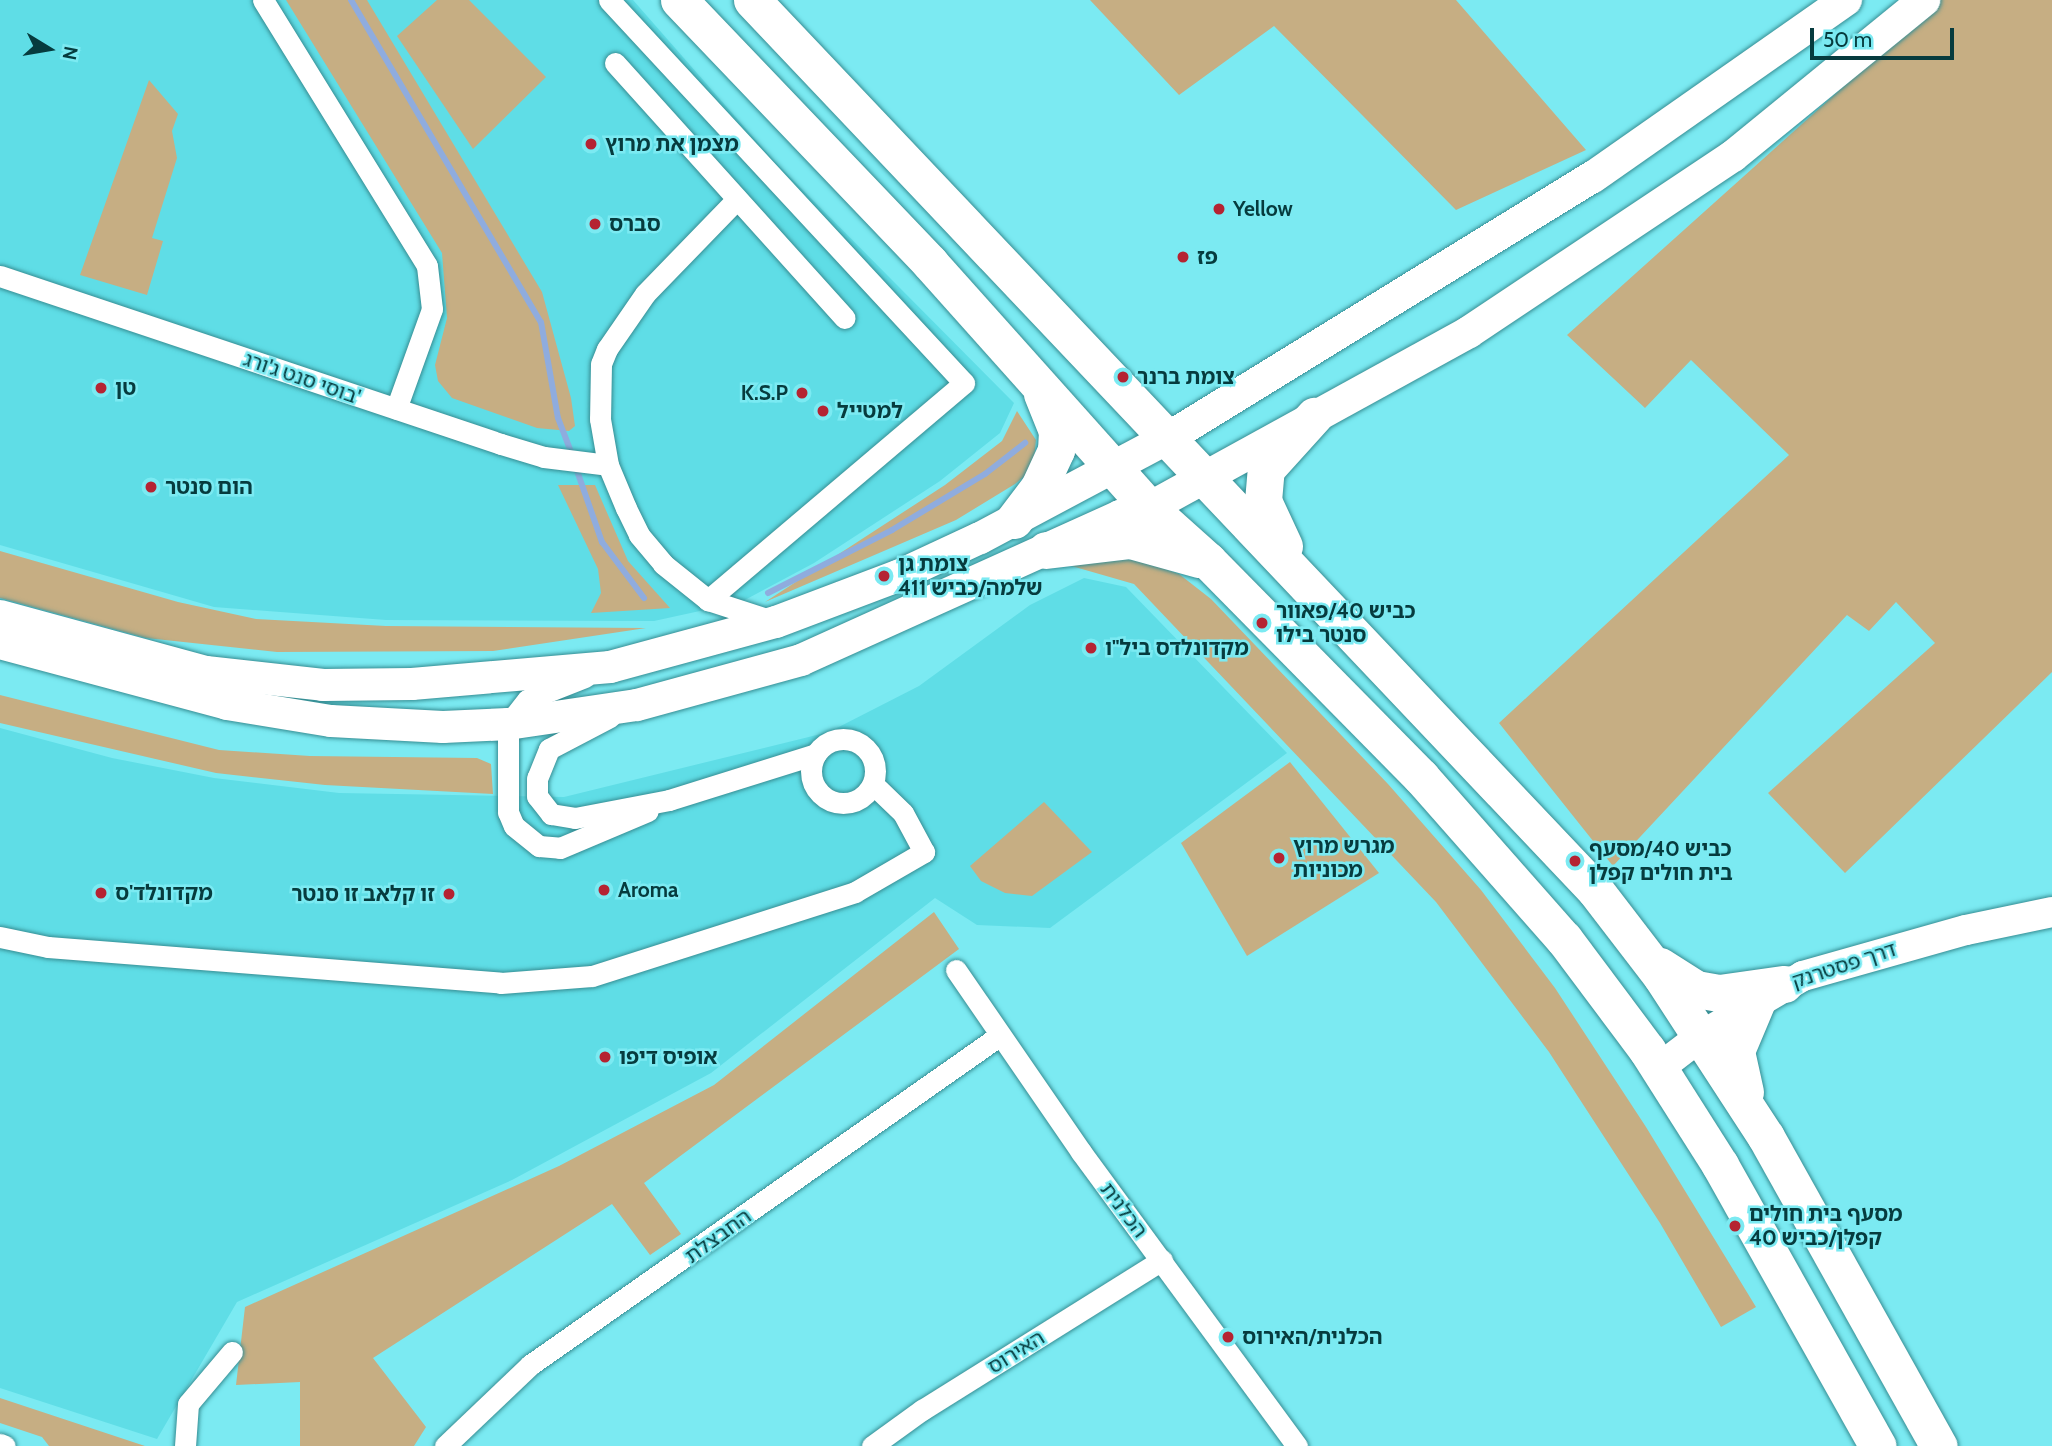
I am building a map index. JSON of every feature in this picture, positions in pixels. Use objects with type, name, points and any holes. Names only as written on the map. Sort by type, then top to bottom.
[{"type":"highway","points":[[679,0],[1033,377],[1149,508],[1208,561],[1468,828],[1594,977],[1658,1069],[1748,1213],[1878,1446]]},
{"type":"highway","points":[[752,0],[1543,833],[1646,956],[1755,1119],[1940,1446]]},
{"type":"highway","points":[[1014,520],[1039,487],[1056,450],[1052,413],[1033,377]]},
{"type":"highway","points":[[1299,579],[1263,501],[1263,481],[1266,469],[1282,447],[1314,416]]},
{"type":"highway","points":[[1046,550],[1130,540],[1208,561]]},
{"type":"highway","points":[[1646,956],[1696,989],[1740,993],[1771,992]]},
{"type":"highway","points":[[1755,1119],[1737,1070],[1736,1051],[1771,992]]},
{"type":"main road","points":[[0,617],[205,672],[310,684],[412,684],[610,667],[776,622],[898,576],[1014,520],[1111,465],[1168,438],[1593,177],[1846,0]]},
{"type":"main road","points":[[0,643],[177,693],[331,721],[443,727],[508,724],[637,705],[801,660],[1046,550],[1149,508],[1469,332],[1664,205],[1733,156],[1924,0]]},
{"type":"street","points":[[263,0],[428,266],[432,309],[396,409]]},
{"type":"street","points":[[609,0],[964,383],[708,600]]},
{"type":"street","points":[[615,63],[845,318]]},
{"type":"street","points":[[737,199],[645,294],[607,349],[599,389],[603,465],[639,535],[663,564],[708,600],[776,622]]},
{"type":"street","name":"בוסי סנט ג'ורג'","points":[[0,276],[544,457],[603,465]]},
{"type":"street","points":[[610,667],[527,700],[508,724],[508,812],[524,838],[538,846],[560,848],[596,836],[669,800]]},
{"type":"street","points":[[637,705],[558,741],[543,758],[537,796],[551,814],[562,818],[669,800],[816,754],[833,740],[854,740],[871,754],[875,764],[873,784],[859,799],[839,803],[801,778],[752,776]]},
{"type":"street","points":[[815,786],[812,775],[816,754]]},
{"type":"street","points":[[0,937],[60,948],[500,983],[592,976],[855,892],[924,852],[903,813],[873,784]]},
{"type":"street","name":"דרך פסטרנק","points":[[1658,1069],[1702,1036],[1771,992],[1848,960],[2052,912]]},
{"type":"street","name":"הכלנית","points":[[956,970],[999,1036],[1297,1446]]},
{"type":"street","name":"החבצלת","points":[[445,1446],[530,1365],[999,1036]]},
{"type":"street","name":"האירוס","points":[[872,1446],[922,1410],[1162,1261]]},
{"type":"street","points":[[185,1446],[188,1404],[232,1352]]},
{"type":"shaded area","points":[[0,0],[633,0],[775,162],[1014,403],[1000,433],[940,481],[814,563],[741,602],[654,621],[386,620],[214,607],[0,545]]},
{"type":"shaded area","points":[[286,0],[367,0],[542,292],[571,398],[575,426],[569,431],[537,428],[452,398],[438,381],[435,365],[447,318],[442,253]]},
{"type":"shaded area","points":[[437,0],[469,0],[546,77],[473,149],[397,36]]},
{"type":"shaded area","points":[[1090,0],[1456,0],[1586,150],[1456,210],[1274,26],[1179,95]]},
{"type":"shaded area","points":[[1940,0],[2052,0],[2052,672],[1845,873],[1768,793],[1935,643],[1896,602],[1869,631],[1847,615],[1613,866],[1499,723],[1789,455],[1691,360],[1645,408],[1567,335]]},
{"type":"shaded area","points":[[149,80],[178,114],[172,131],[177,158],[152,238],[163,241],[147,295],[80,275]]},
{"type":"shaded area","points":[[1017,411],[1036,440],[1033,469],[1015,484],[956,520],[765,602],[945,485],[1002,441]]},
{"type":"shaded area","points":[[558,485],[595,485],[628,561],[670,608],[591,613],[601,593],[598,569]]},
{"type":"shaded area","points":[[0,551],[178,602],[256,619],[386,626],[646,628],[493,651],[277,652],[146,638],[0,598]]},
{"type":"shaded area","points":[[1103,557],[1143,561],[1179,574],[1211,599],[1388,784],[1481,890],[1555,988],[1646,1127],[1756,1307],[1721,1327],[1660,1223],[1549,1052],[1436,902],[1134,584],[1068,565]]},
{"type":"shaded area","points":[[1084,578],[1126,587],[1287,753],[1050,928],[977,925],[935,898],[711,1073],[512,1180],[237,1302],[157,1439],[0,1388],[0,728],[112,758],[214,778],[339,793],[564,797],[829,732],[919,686],[1030,605]]},
{"type":"shaded area","points":[[0,695],[219,750],[310,756],[477,758],[491,764],[493,794],[325,785],[216,773],[0,723]]},
{"type":"shaded area","name":"מגרש מרוץ מכוניות","points":[[1290,762],[1379,873],[1247,956],[1181,843]]},
{"type":"shaded area","points":[[1044,802],[1092,852],[1032,896],[1005,893],[981,881],[970,866]]},
{"type":"shaded area","points":[[934,912],[959,949],[644,1183],[681,1234],[650,1255],[612,1204],[373,1358],[426,1427],[414,1446],[300,1446],[300,1382],[236,1385],[245,1307],[559,1166],[714,1085]]},
{"type":"shaded area","points":[[0,1398],[145,1446],[49,1446],[42,1437],[0,1423]]},
{"type":"waterway","points":[[351,0],[541,322],[558,418],[572,455]]},
{"type":"waterway","points":[[768,593],[892,530],[985,474],[1025,443]]},
{"type":"waterway","points":[[575,465],[602,542],[644,598]]},
{"type":"place","name":"מצמן את מרוץ","points":[[591,144]]},
{"type":"place","name":"Yellow","points":[[1219,209]]},
{"type":"place","name":"סברס","points":[[595,224]]},
{"type":"place","name":"פז","points":[[1183,257]]},
{"type":"place","name":"צומת ברנר","points":[[1123,377]]},
{"type":"place","name":"טן","points":[[101,388]]},
{"type":"place","name":"K.S.P","points":[[802,393]]},
{"type":"place","name":"למטייל","points":[[823,411]]},
{"type":"place","name":"הום סנטר","points":[[151,487]]},
{"type":"place","name":"צומת גן שלמה/כביש 411","points":[[884,576]]},
{"type":"place","name":"כביש 40/פאוור סנטר בילו","points":[[1262,623]]},
{"type":"place","name":"מקדונלדס ביל\"ו","points":[[1091,648]]},
{"type":"place","name":"מגרש מרוץ מכוניות","points":[[1279,858]]},
{"type":"place","name":"כביש 40/מסעף בית חולים קפלן","points":[[1575,861]]},
{"type":"place","name":"Aroma","points":[[604,890]]},
{"type":"place","name":"מקדונלד'ס","points":[[101,893]]},
{"type":"place","name":"זו קלאב זו סנטר","points":[[449,894]]},
{"type":"place","name":"אופיס דיפו","points":[[605,1057]]},
{"type":"place","name":"מסעף בית חולים קפלן/כביש 40","points":[[1735,1226]]},
{"type":"place","name":"הכלנית/האירוס","points":[[1228,1337]]}]
